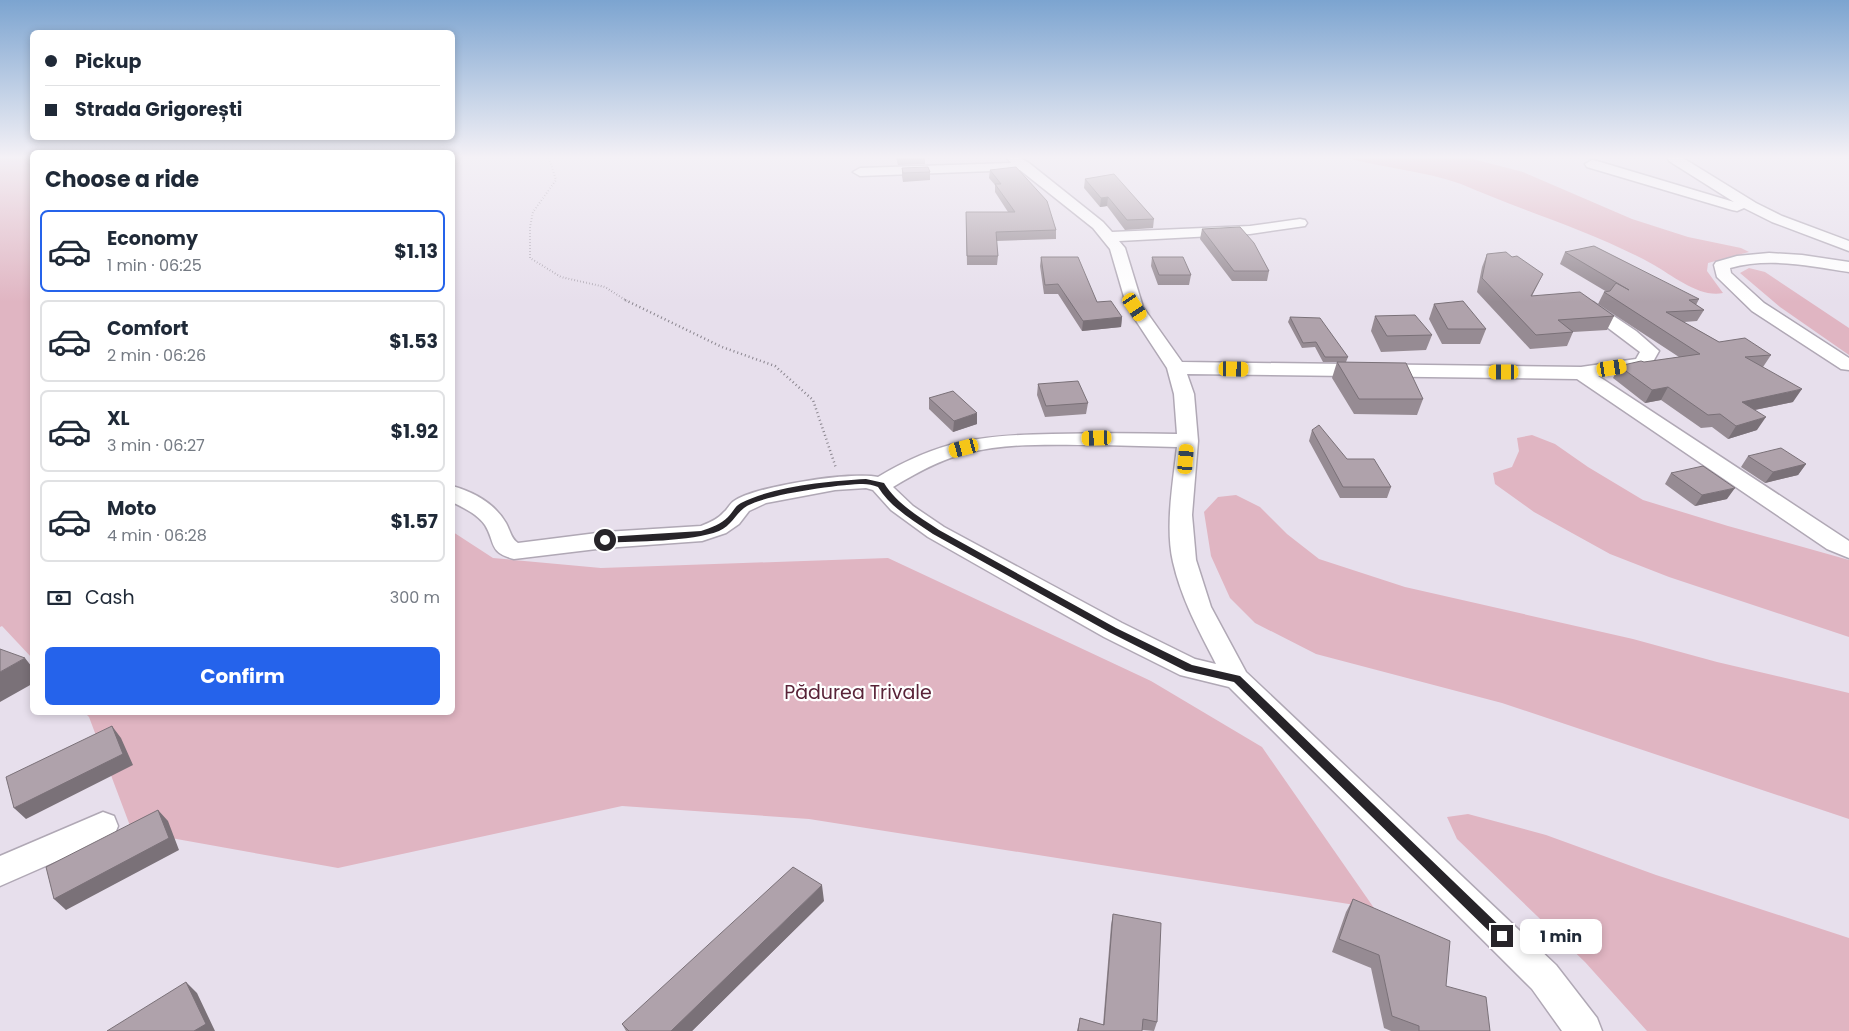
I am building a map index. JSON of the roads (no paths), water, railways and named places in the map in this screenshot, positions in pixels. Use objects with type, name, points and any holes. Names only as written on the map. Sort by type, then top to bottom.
[{"type":"street","points":[[1073,206],[1098,226],[1117,248],[1135,307],[1176,368],[1184,394],[1188,441],[1181,515],[1184,560],[1199,607],[1237,678],[1544,977],[1584,1031]]},
{"type":"street","points":[[1734,206],[1777,219],[1849,246]]},
{"type":"street","points":[[1751,206],[1777,219]]},
{"type":"street","points":[[1108,237],[1250,230],[1300,223]]},
{"type":"street","points":[[1848,365],[1758,307],[1723,274],[1722,265],[1736,260],[1765,259],[1849,266]]},
{"type":"street","points":[[1176,368],[1581,373],[1642,363],[1650,351],[1630,335],[1579,301]]},
{"type":"street","points":[[1581,373],[1835,544],[1849,550]]},
{"type":"street","points":[[881,485],[905,470],[934,457],[978,444],[1116,438],[1188,441]]},
{"type":"street","points":[[455,495],[486,511],[500,530],[503,544],[514,550],[605,540],[702,533],[718,528],[731,519],[741,506],[760,497],[841,483],[866,481],[881,485],[889,497],[909,514],[936,532],[1113,630],[1189,668],[1237,678]]},
{"type":"street","points":[[0,871],[102,826]]},
{"type":"park label","name":"Pădurea Trivale","points":[[858,692]]}]
